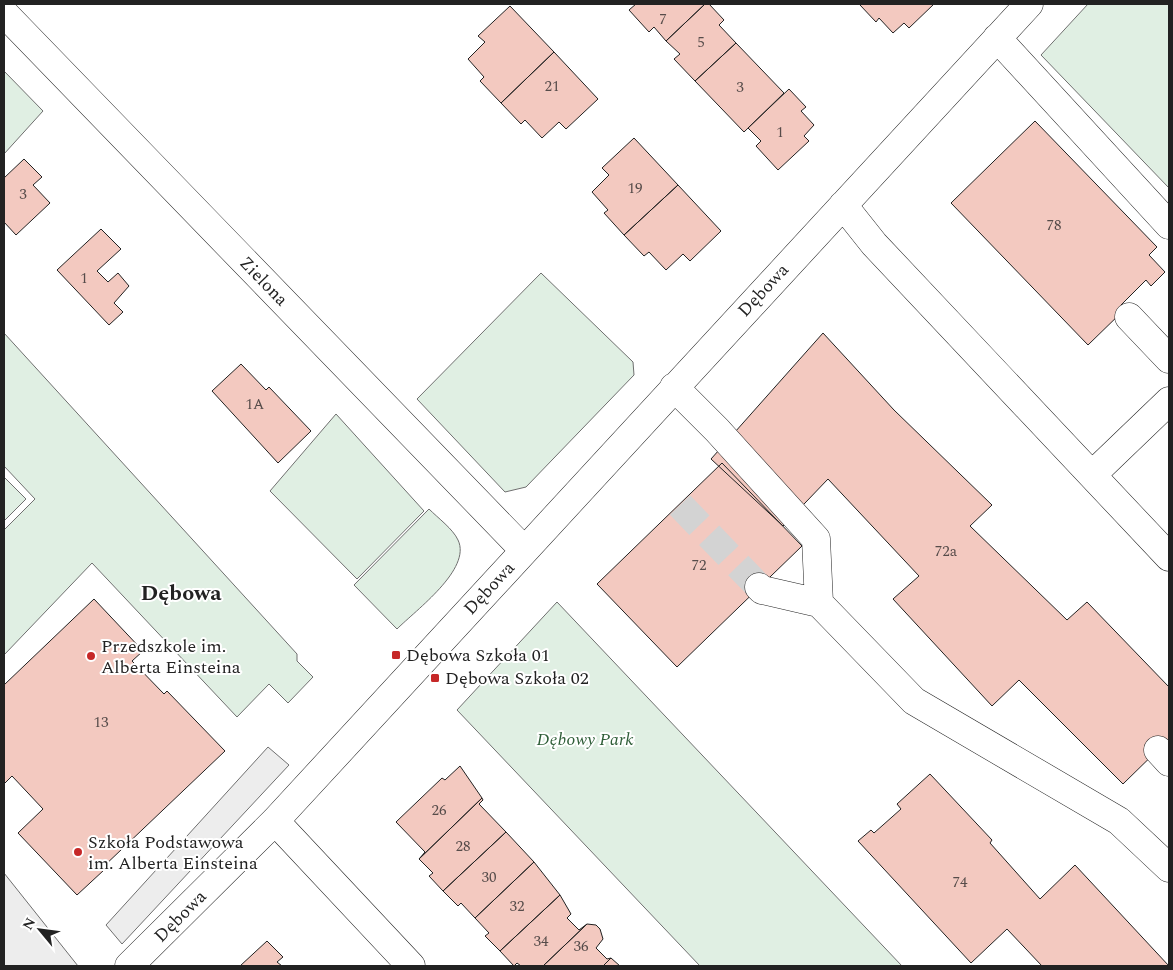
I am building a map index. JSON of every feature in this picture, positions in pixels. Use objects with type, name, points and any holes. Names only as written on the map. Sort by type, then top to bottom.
[{"type":"street","name":"Dębowa","points":[[130,966],[276,821],[1029,4]]},
{"type":"street","name":"Zielona","points":[[4,13],[524,550]]},
{"type":"street","points":[[997,38],[1169,225]]},
{"type":"street","points":[[843,205],[874,244],[1093,474],[1169,557]]},
{"type":"street","points":[[1129,317],[1169,359]]},
{"type":"street","points":[[674,387],[717,430],[816,539],[819,603]]},
{"type":"street","points":[[1093,474],[1169,401]]},
{"type":"street","points":[[759,587],[762,590],[819,603],[914,701],[1119,822],[1167,863]]},
{"type":"street","points":[[276,821],[411,966]]},
{"type":"green space","points":[[1088,4],[1169,4],[1169,188],[1041,55]]},
{"type":"green space","points":[[4,71],[43,111],[4,154]]},
{"type":"green space","points":[[541,273],[633,362],[634,375],[526,487],[505,492],[417,399]]},
{"type":"green space","points":[[4,333],[297,654],[297,661],[313,677],[288,703],[269,684],[237,717],[92,563],[4,655],[4,530],[35,499],[4,466]]},
{"type":"green space","points":[[336,414],[424,511],[357,579],[270,491]]},
{"type":"green space","points":[[4,477],[26,499],[4,521]]},
{"type":"green space","points":[[429,509],[456,536],[460,551],[457,563],[450,576],[440,588],[397,629],[354,585]]},
{"type":"green space","name":"Dębowy Park","points":[[557,602],[902,966],[700,966],[457,710]]},
{"type":"shaded area","points":[[268,747],[289,765],[122,944],[106,925]]},
{"type":"shaded area","points":[[4,873],[78,966],[4,966]]},
{"type":"building","points":[[636,4],[705,4],[666,41],[654,27],[649,32],[629,10]]},
{"type":"building","points":[[705,4],[709,4],[724,20],[719,25],[736,43],[695,81],[674,59],[680,54],[666,41]]},
{"type":"building","points":[[861,4],[934,4],[909,28],[904,23],[893,33],[879,18],[876,22]]},
{"type":"building","points":[[510,6],[554,52],[501,103],[480,81],[484,77],[468,59],[485,42],[478,36]]},
{"type":"building","points":[[736,43],[784,93],[744,132],[695,81]]},
{"type":"building","points":[[554,52],[598,99],[566,129],[559,122],[542,138],[525,120],[521,124],[501,103]]},
{"type":"building","points":[[789,89],[806,107],[801,111],[814,125],[804,136],[809,141],[778,170],[756,146],[761,141],[748,128]]},
{"type":"building","points":[[1035,121],[1157,247],[1149,255],[1165,272],[1151,286],[1146,280],[1121,305],[1125,309],[1088,345],[951,203]]},
{"type":"building","points":[[634,138],[678,185],[624,235],[604,213],[608,210],[592,192],[609,175],[602,168]]},
{"type":"building","points":[[24,159],[42,177],[33,185],[50,203],[16,235],[4,222],[4,178]]},
{"type":"building","points":[[678,185],[721,231],[690,261],[683,254],[666,270],[649,252],[644,256],[624,235]]},
{"type":"building","points":[[101,229],[121,249],[97,271],[108,282],[118,273],[129,286],[114,303],[123,312],[109,325],[57,270]]},
{"type":"building","points":[[823,333],[894,410],[992,505],[970,526],[1067,620],[1087,602],[1169,687],[1169,739],[1123,784],[1019,680],[992,706],[893,599],[919,576],[828,479],[783,526],[711,459]]},
{"type":"building","points":[[241,364],[266,390],[269,387],[311,431],[278,463],[212,391]]},
{"type":"building","points":[[722,463],[802,546],[677,667],[597,584]]},
{"type":"building","points":[[94,599],[143,651],[132,661],[164,694],[167,691],[225,751],[102,868],[104,870],[77,895],[18,833],[43,809],[12,776],[4,784],[4,685]]},
{"type":"building","points":[[460,766],[482,798],[419,859],[425,852],[396,822],[442,778],[445,780]]},
{"type":"building","points":[[930,774],[992,840],[990,843],[1040,899],[1075,865],[1169,966],[1042,966],[1007,929],[971,963],[858,841],[871,830],[874,833],[901,809],[897,804]]},
{"type":"building","points":[[482,798],[483,800],[479,804],[506,832],[443,891],[429,876],[433,873],[419,859]]},
{"type":"building","points":[[506,832],[534,862],[475,918],[461,903],[458,906],[443,891]]},
{"type":"building","points":[[534,862],[560,895],[500,951],[485,936],[489,933],[475,918]]},
{"type":"building","points":[[560,895],[571,914],[567,918],[579,930],[587,924],[543,966],[521,966],[517,963],[514,966],[500,951]]},
{"type":"building","points":[[587,924],[596,925],[600,929],[603,939],[596,948],[607,959],[611,958],[603,966],[543,966]]},
{"type":"building","points":[[267,941],[283,957],[277,962],[282,966],[240,966]]},
{"type":"building","points":[[611,958],[620,966],[603,966]]},
{"type":"tunnel","points":[[680,505],[759,587]]},
{"type":"place","name":"Dębowa Szkoła 01","points":[[396,655]]},
{"type":"place","name":"Przedszkole im. Alberta Einsteina","points":[[91,656]]},
{"type":"place","name":"Dębowa Szkoła 02","points":[[435,678]]},
{"type":"place","name":"Szkoła Podstawowa im. Alberta Einsteina","points":[[78,852]]},
{"type":"district","name":"Dębowa","points":[[181,592]]}]
